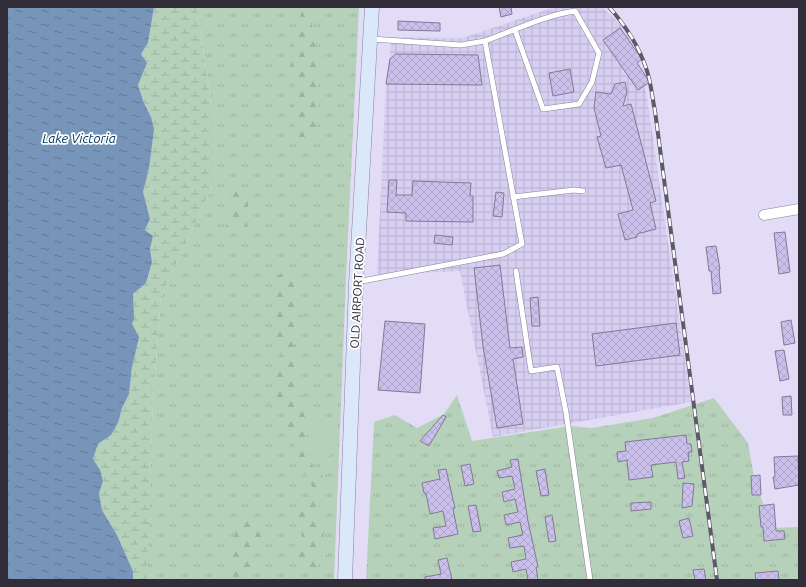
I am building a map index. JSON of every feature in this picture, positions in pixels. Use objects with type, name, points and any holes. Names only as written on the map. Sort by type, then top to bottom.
[{"type":"main road","name":"OLD AIRPORT ROAD","points":[[345,580],[356,282],[372,7]]},
{"type":"street","points":[[764,215],[799,209]]},
{"type":"lane","points":[[371,39],[461,45],[485,41],[515,30],[563,13],[576,11],[599,53],[592,82],[579,104],[543,109],[515,30]]},
{"type":"lane","points":[[356,282],[503,254],[522,244],[485,41]]},
{"type":"lane","points":[[513,197],[574,190],[583,191]]},
{"type":"lane","points":[[516,270],[531,371],[557,367],[566,412],[590,580]]},
{"type":"shaded area","points":[[555,7],[602,7],[626,30],[637,54],[647,97],[691,402],[493,437],[460,271],[377,275],[386,84],[392,37],[463,38]]},
{"type":"green space","points":[[154,7],[197,7],[212,111],[212,187],[161,296],[153,396],[147,578],[146,580],[133,580],[133,571],[117,535],[102,510],[99,492],[103,481],[93,459],[98,444],[111,435],[118,423],[122,408],[129,394],[132,367],[133,294],[146,283],[152,262],[150,249],[153,236],[145,230],[150,219],[143,192],[149,168],[151,117],[144,103],[138,85],[147,63],[141,54],[148,43]]},
{"type":"green space","points":[[197,7],[359,7],[334,580],[146,580],[153,396],[161,296],[212,187],[212,111]]},
{"type":"green space","points":[[302,7],[313,7],[312,26],[314,43],[321,56],[317,94],[319,120],[310,143],[298,140],[289,111],[297,94],[290,51],[298,32]]},
{"type":"green space","points":[[233,186],[248,192],[246,231],[236,232],[226,227],[228,205]]},
{"type":"green space","points":[[285,273],[293,277],[300,285],[296,307],[303,320],[305,328],[296,333],[295,350],[300,359],[299,366],[293,372],[299,376],[301,383],[299,394],[303,403],[312,408],[312,417],[307,428],[306,449],[310,461],[323,476],[321,490],[313,491],[309,478],[294,447],[292,436],[287,431],[287,417],[281,409],[273,410],[269,401],[273,393],[273,376],[284,350],[271,328],[275,317],[277,304],[275,294],[276,276]]},
{"type":"green space","points":[[457,395],[472,441],[570,426],[592,428],[653,418],[714,398],[748,443],[755,482],[772,528],[799,527],[799,580],[366,580],[374,422],[395,415],[417,428],[444,414]]},
{"type":"green space","points":[[329,421],[336,429],[335,442],[330,455],[323,460],[314,454],[308,438],[310,427],[313,422]]},
{"type":"green space","points":[[316,495],[320,497],[320,505],[314,510],[313,516],[315,521],[322,523],[324,532],[321,548],[322,560],[310,576],[301,569],[300,559],[293,556],[293,547],[302,540],[299,508]]},
{"type":"green space","points":[[252,517],[262,522],[264,530],[260,546],[251,560],[251,570],[247,580],[227,580],[234,535],[241,524]]},
{"type":"water","name":"Lake Victoria","points":[[7,7],[154,7],[148,43],[141,54],[147,63],[138,85],[144,103],[151,117],[154,129],[149,168],[143,192],[150,219],[145,230],[153,236],[150,249],[152,262],[146,283],[133,294],[134,319],[132,324],[139,337],[132,367],[129,394],[122,408],[118,423],[111,435],[98,444],[93,459],[100,470],[103,481],[99,493],[102,510],[117,535],[133,571],[133,580],[7,580]]},
{"type":"building","points":[[499,7],[511,7],[512,14],[501,17]]},
{"type":"building","points":[[398,21],[440,23],[440,31],[398,30]]},
{"type":"building","points":[[620,28],[642,59],[637,63],[650,82],[638,90],[603,40]]},
{"type":"building","points":[[396,54],[478,55],[482,85],[386,84],[390,59]]},
{"type":"building","points":[[570,69],[574,92],[553,96],[549,73]]},
{"type":"building","points":[[625,82],[627,92],[623,106],[631,104],[656,201],[650,203],[656,229],[637,234],[637,237],[625,240],[618,214],[633,210],[621,165],[606,168],[597,137],[601,136],[594,108],[596,92],[611,94],[615,84]]},
{"type":"building","points":[[389,180],[397,180],[396,195],[412,195],[413,181],[471,183],[470,196],[473,196],[473,222],[406,221],[406,213],[387,212]]},
{"type":"building","points":[[496,192],[504,193],[502,217],[493,216]]},
{"type":"building","points":[[785,232],[790,272],[779,274],[774,233]]},
{"type":"building","points":[[435,235],[453,237],[452,245],[434,243]]},
{"type":"building","points":[[716,246],[720,269],[721,293],[713,294],[711,271],[709,271],[706,247]]},
{"type":"building","points":[[500,265],[510,348],[522,347],[523,357],[513,359],[523,424],[497,428],[483,346],[474,268]]},
{"type":"building","points":[[538,297],[540,326],[532,326],[530,298]]},
{"type":"building","points":[[791,320],[795,343],[784,345],[781,322]]},
{"type":"building","points":[[385,321],[425,324],[420,393],[378,390]]},
{"type":"building","points":[[676,323],[680,355],[596,366],[592,334]]},
{"type":"building","points":[[784,350],[789,379],[780,381],[775,351]]},
{"type":"building","points":[[791,396],[792,415],[783,415],[782,397]]},
{"type":"building","points":[[443,415],[446,417],[429,446],[420,441]]},
{"type":"building","points":[[686,435],[687,444],[691,444],[692,452],[688,452],[689,461],[682,462],[685,478],[678,479],[676,462],[651,465],[653,477],[629,480],[627,460],[618,462],[617,452],[626,451],[625,442]]},
{"type":"building","points":[[798,456],[799,485],[775,489],[773,477],[775,477],[774,457]]},
{"type":"building","points":[[518,459],[528,521],[538,567],[536,567],[538,580],[528,580],[526,569],[513,572],[511,562],[526,559],[524,546],[510,548],[508,538],[523,535],[520,522],[506,525],[504,515],[518,512],[515,499],[504,502],[502,492],[515,489],[512,476],[499,478],[497,471],[512,467],[510,460]]},
{"type":"building","points":[[470,464],[474,484],[465,486],[461,466]]},
{"type":"building","points":[[446,469],[455,508],[453,509],[458,534],[435,539],[433,528],[446,526],[443,511],[430,514],[426,493],[424,493],[422,483],[440,479],[438,470]]},
{"type":"building","points":[[545,469],[549,495],[541,496],[536,471]]},
{"type":"building","points":[[760,475],[761,495],[752,495],[751,476]]},
{"type":"building","points":[[683,483],[694,484],[692,506],[682,508]]},
{"type":"building","points":[[651,502],[651,509],[631,511],[631,503]]},
{"type":"building","points":[[774,504],[776,531],[784,531],[785,539],[764,541],[759,506]]},
{"type":"building","points":[[476,505],[481,531],[473,532],[468,506]]},
{"type":"building","points":[[552,515],[556,541],[549,542],[545,517]]},
{"type":"building","points":[[689,518],[693,536],[683,538],[679,521]]},
{"type":"building","points":[[447,558],[452,580],[425,580],[425,577],[441,574],[438,560]]},
{"type":"building","points":[[704,569],[706,580],[695,580],[693,570]]},
{"type":"building","points":[[778,571],[779,580],[756,580],[755,573]]},
{"type":"railway","points":[[609,7],[626,28],[635,43],[648,73],[655,111],[717,580]]}]
